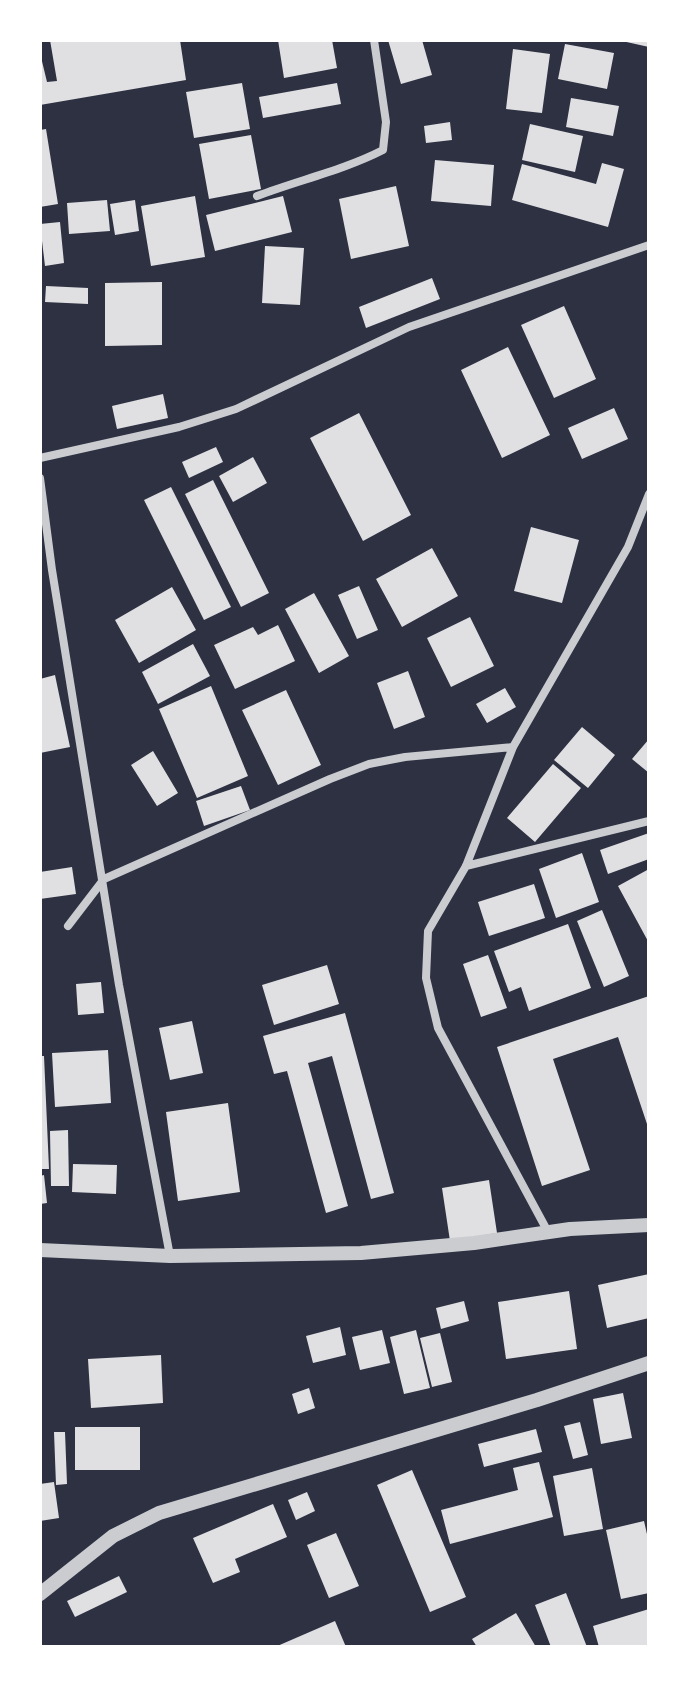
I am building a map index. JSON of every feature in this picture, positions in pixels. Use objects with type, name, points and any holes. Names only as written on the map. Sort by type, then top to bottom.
[{"type":"street","points":[[257,196],[357,163],[383,150],[386,122],[374,40]]},
{"type":"street","points":[[40,458],[179,427],[236,409],[409,327],[649,245]]},
{"type":"street","points":[[40,478],[119,985],[170,1256]]},
{"type":"street","points":[[548,1232],[438,1028],[426,978],[428,931],[466,866],[513,747],[628,547],[649,494]]},
{"type":"street","points":[[40,571],[52,570]]},
{"type":"street","points":[[68,926],[104,879],[369,764],[405,757],[513,747]]},
{"type":"street","points":[[466,866],[649,821]]},
{"type":"street","points":[[40,1250],[170,1256],[361,1253],[474,1243],[548,1232],[649,1225]]},
{"type":"street","points":[[40,1594],[113,1536],[159,1513],[537,1400],[649,1363]]},
{"type":"building","points":[[50,40],[180,40],[186,80],[40,105],[40,53],[47,82],[57,81]]},
{"type":"building","points":[[278,40],[332,40],[337,68],[284,78]]},
{"type":"building","points":[[388,40],[422,40],[432,75],[401,84]]},
{"type":"building","points":[[649,40],[649,47],[622,41]]},
{"type":"building","points":[[565,44],[614,53],[607,89],[558,79]]},
{"type":"building","points":[[513,49],[550,54],[542,113],[506,109]]},
{"type":"building","points":[[242,83],[250,129],[194,138],[186,92]]},
{"type":"building","points":[[337,83],[341,104],[263,118],[259,97]]},
{"type":"building","points":[[571,98],[619,106],[613,136],[566,127]]},
{"type":"building","points":[[450,122],[452,140],[426,143],[424,126]]},
{"type":"building","points":[[530,124],[583,136],[575,172],[522,160]]},
{"type":"building","points":[[46,129],[58,204],[40,207],[40,130]]},
{"type":"building","points":[[251,135],[261,189],[209,199],[199,144]]},
{"type":"building","points":[[435,160],[494,165],[491,206],[431,201]]},
{"type":"building","points":[[602,163],[624,169],[608,227],[512,200],[522,164],[596,184]]},
{"type":"building","points":[[396,186],[409,246],[351,259],[339,199]]},
{"type":"building","points":[[195,196],[205,257],[151,266],[141,206]]},
{"type":"building","points":[[283,196],[292,232],[215,251],[206,215]]},
{"type":"building","points":[[107,200],[110,231],[69,234],[67,203]]},
{"type":"building","points":[[135,200],[139,231],[115,235],[110,204]]},
{"type":"building","points":[[60,222],[64,263],[45,266],[40,224]]},
{"type":"building","points":[[265,246],[304,248],[300,305],[262,303]]},
{"type":"building","points":[[432,278],[440,299],[366,328],[359,307]]},
{"type":"building","points":[[162,282],[162,345],[105,346],[105,283]]},
{"type":"building","points":[[46,286],[88,288],[88,304],[45,302]]},
{"type":"building","points":[[564,306],[596,379],[554,398],[521,325]]},
{"type":"building","points":[[508,347],[550,435],[502,458],[461,370]]},
{"type":"building","points":[[163,394],[168,418],[117,429],[112,406]]},
{"type":"building","points":[[614,408],[628,439],[582,459],[568,428]]},
{"type":"building","points":[[359,413],[411,515],[363,541],[310,438]]},
{"type":"building","points":[[216,447],[223,462],[189,478],[182,462]]},
{"type":"building","points":[[253,457],[267,483],[233,502],[219,476]]},
{"type":"building","points":[[213,480],[269,593],[241,607],[185,494]]},
{"type":"building","points":[[171,487],[231,607],[204,620],[144,500]]},
{"type":"building","points":[[531,527],[579,540],[562,603],[514,591]]},
{"type":"building","points":[[432,548],[458,596],[402,627],[376,579]]},
{"type":"building","points":[[359,586],[378,630],[357,639],[338,595]]},
{"type":"building","points":[[172,587],[196,630],[139,663],[115,620]]},
{"type":"building","points":[[314,593],[349,656],[319,673],[285,609]]},
{"type":"building","points":[[470,617],[494,666],[451,687],[427,638]]},
{"type":"building","points":[[278,625],[295,661],[235,689],[214,645],[253,627],[258,635]]},
{"type":"building","points":[[193,644],[210,676],[158,704],[142,672]]},
{"type":"building","points":[[408,671],[425,717],[394,729],[377,683]]},
{"type":"building","points":[[55,675],[70,747],[40,753],[40,679]]},
{"type":"building","points":[[211,686],[248,776],[197,798],[159,709]]},
{"type":"building","points":[[505,688],[516,707],[487,723],[476,704]]},
{"type":"building","points":[[286,690],[321,765],[278,785],[242,710]]},
{"type":"building","points":[[582,727],[615,755],[588,788],[554,760]]},
{"type":"building","points":[[649,739],[649,773],[632,759]]},
{"type":"building","points":[[153,751],[178,793],[157,806],[131,765]]},
{"type":"building","points":[[553,764],[581,788],[535,842],[507,818]]},
{"type":"building","points":[[241,786],[250,810],[204,826],[196,801]]},
{"type":"building","points":[[649,833],[649,859],[608,874],[600,850]]},
{"type":"building","points":[[582,853],[599,902],[556,918],[539,869]]},
{"type":"building","points":[[72,867],[76,894],[40,899],[40,872]]},
{"type":"building","points":[[649,869],[649,943],[618,886]]},
{"type":"building","points":[[534,884],[545,918],[489,936],[478,902]]},
{"type":"building","points":[[602,910],[629,976],[604,987],[577,921]]},
{"type":"building","points":[[568,924],[591,988],[529,1011],[521,987],[509,992],[494,951]]},
{"type":"building","points":[[488,955],[507,1008],[481,1017],[463,964]]},
{"type":"building","points":[[327,965],[339,1004],[274,1025],[262,985]]},
{"type":"building","points":[[101,982],[104,1013],[78,1015],[76,984]]},
{"type":"building","points":[[649,996],[649,1130],[618,1037],[553,1059],[590,1170],[542,1186],[497,1047]]},
{"type":"building","points":[[345,1013],[394,1193],[371,1199],[332,1056],[308,1063],[348,1206],[326,1213],[287,1071],[274,1074],[263,1036]]},
{"type":"building","points":[[192,1021],[203,1073],[170,1080],[159,1028]]},
{"type":"building","points":[[108,1050],[111,1103],[55,1107],[52,1053]]},
{"type":"building","points":[[40,1056],[44,1056],[49,1169],[40,1169]]},
{"type":"building","points":[[228,1103],[240,1192],[178,1201],[166,1112]]},
{"type":"building","points":[[68,1130],[69,1186],[51,1186],[50,1131]]},
{"type":"building","points":[[73,1164],[117,1165],[116,1194],[72,1192]]},
{"type":"building","points":[[44,1175],[47,1203],[40,1204],[40,1176]]},
{"type":"building","points":[[489,1180],[497,1233],[450,1241],[442,1188]]},
{"type":"building","points":[[649,1274],[649,1318],[607,1328],[598,1285]]},
{"type":"building","points":[[569,1291],[577,1349],[506,1359],[498,1302]]},
{"type":"building","points":[[464,1301],[469,1321],[441,1329],[436,1308]]},
{"type":"building","points":[[340,1327],[346,1355],[313,1363],[306,1336]]},
{"type":"building","points":[[382,1330],[390,1363],[360,1370],[352,1337]]},
{"type":"building","points":[[416,1330],[430,1388],[404,1394],[390,1337]]},
{"type":"building","points":[[440,1333],[452,1382],[432,1387],[420,1338]]},
{"type":"building","points":[[161,1355],[163,1403],[91,1408],[88,1359]]},
{"type":"building","points":[[309,1388],[315,1408],[298,1414],[292,1394]]},
{"type":"building","points":[[623,1393],[632,1438],[601,1444],[593,1399]]},
{"type":"building","points":[[580,1422],[588,1455],[573,1459],[564,1426]]},
{"type":"building","points":[[75,1427],[140,1427],[140,1470],[75,1470]]},
{"type":"building","points":[[536,1429],[542,1452],[484,1467],[478,1444]]},
{"type":"building","points":[[54,1432],[65,1432],[67,1484],[56,1485]]},
{"type":"building","points":[[539,1462],[553,1517],[450,1544],[441,1510],[518,1490],[513,1468]]},
{"type":"building","points":[[592,1468],[603,1529],[564,1536],[553,1476]]},
{"type":"building","points":[[412,1470],[466,1597],[430,1612],[377,1485]]},
{"type":"building","points":[[54,1482],[59,1518],[40,1521],[40,1484]]},
{"type":"building","points":[[307,1492],[315,1511],[296,1520],[288,1500]]},
{"type":"building","points":[[273,1504],[287,1537],[235,1559],[240,1572],[213,1583],[193,1538]]},
{"type":"building","points":[[644,1521],[649,1543],[649,1593],[621,1599],[606,1530]]},
{"type":"building","points":[[336,1533],[359,1586],[329,1598],[307,1545]]},
{"type":"building","points":[[119,1576],[127,1592],[75,1617],[67,1601]]},
{"type":"building","points":[[566,1593],[587,1647],[551,1647],[535,1605]]},
{"type":"building","points":[[649,1609],[649,1647],[599,1647],[593,1626]]},
{"type":"building","points":[[516,1613],[536,1647],[477,1647],[472,1639]]},
{"type":"building","points":[[335,1621],[346,1647],[275,1647]]}]
